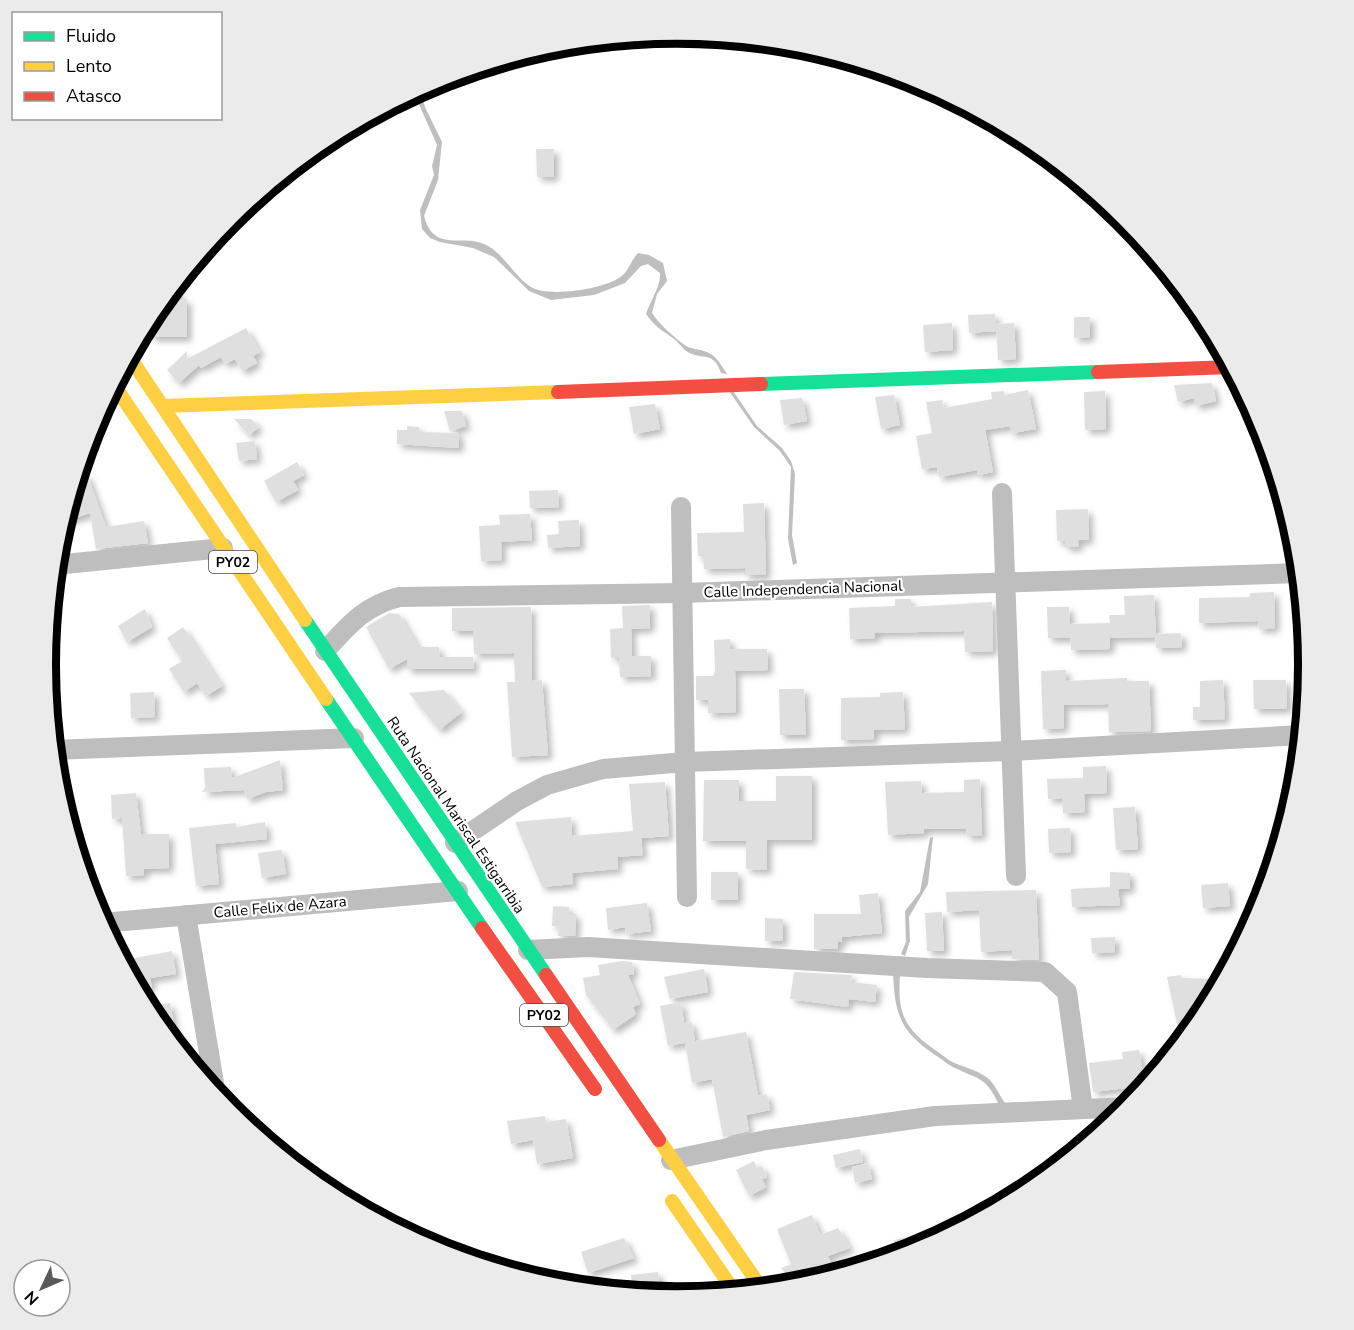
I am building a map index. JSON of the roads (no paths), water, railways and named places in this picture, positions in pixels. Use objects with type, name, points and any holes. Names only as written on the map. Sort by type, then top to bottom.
[{"type":"main road","name":"Ruta Nacional Mariscal Estigarribia","points":[[134,363],[455,843],[756,1281]]},
{"type":"main road","points":[[163,406],[1222,367]]},
{"type":"main road","name":"PY02","points":[[119,392],[223,548],[600,1096]]},
{"type":"main road","points":[[667,1194],[729,1284]]},
{"type":"street","points":[[1002,493],[1016,876]]},
{"type":"street","points":[[681,507],[687,897]]},
{"type":"street","points":[[64,564],[223,548]]},
{"type":"street","name":"Calle Independencia Nacional","points":[[326,651],[358,616],[378,603],[399,597],[682,593],[1291,573]]},
{"type":"street","points":[[455,843],[517,801],[546,785],[603,769],[685,762],[1011,751],[1294,735]]},
{"type":"street","points":[[62,750],[354,738]]},
{"type":"street","name":"Calle Felix de Azara","points":[[112,922],[458,891]]},
{"type":"street","points":[[186,915],[213,1078]]},
{"type":"street","points":[[528,950],[588,947],[927,968],[1045,972],[1067,992],[1083,1109]]},
{"type":"street","points":[[671,1160],[766,1140],[935,1116],[1112,1108]]}]
